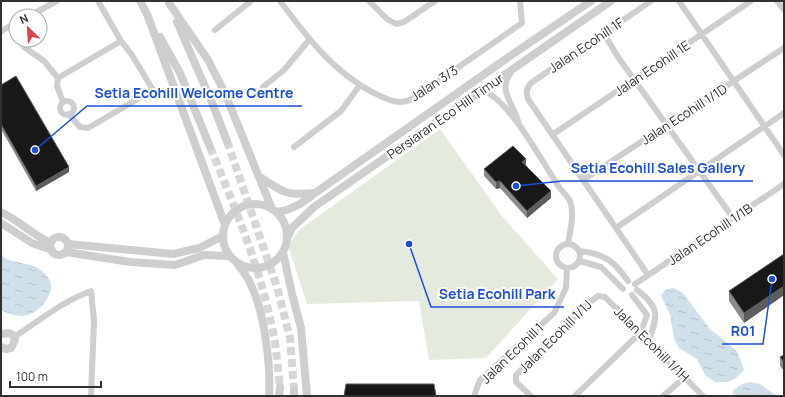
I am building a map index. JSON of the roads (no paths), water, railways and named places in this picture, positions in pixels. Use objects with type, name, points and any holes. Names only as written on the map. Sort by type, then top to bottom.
[{"type":"street","points":[[44,8],[57,1]]},
{"type":"street","points":[[63,102],[60,107],[61,112],[69,114],[80,127],[88,128],[153,90],[132,55],[121,41],[98,1]]},
{"type":"street","points":[[140,1],[180,73],[210,147]]},
{"type":"street","points":[[215,30],[251,1]]},
{"type":"street","name":"Jalan 3/3","points":[[280,1],[310,40],[333,66],[360,85],[386,99],[400,102],[414,98],[522,22],[520,1]]},
{"type":"street","points":[[369,1],[387,20],[396,24],[404,22],[435,1]]},
{"type":"street","name":"Persiaran Eco Hill Timur","points":[[274,210],[286,211],[301,204],[510,56],[591,1]]},
{"type":"street","name":"Persiaran Eco Hill Timur","points":[[287,239],[292,228],[314,207],[611,1]]},
{"type":"street","name":"Jalan Ecohill 1F","points":[[552,135],[528,100],[527,88],[531,83],[603,32],[651,1]]},
{"type":"street","points":[[679,1],[784,155]]},
{"type":"street","name":"Jalan Ecohill 1E","points":[[552,135],[751,1]]},
{"type":"street","points":[[777,1],[784,10]]},
{"type":"street","points":[[169,2],[227,141]]},
{"type":"street","points":[[169,2],[208,60],[224,91],[274,210],[284,222],[287,239],[283,252],[273,263],[266,267],[247,267],[237,263]]},
{"type":"street","points":[[147,14],[225,225]]},
{"type":"street","points":[[603,32],[634,79],[733,218]]},
{"type":"street","points":[[263,87],[284,70],[310,40]]},
{"type":"street","points":[[58,78],[121,41]]},
{"type":"street","points":[[25,48],[44,61],[58,78],[57,86],[63,102]]},
{"type":"street","name":"Jalan Ecohill 1/1D","points":[[583,180],[784,48]]},
{"type":"street","points":[[517,66],[507,78],[504,90],[517,114],[519,126]]},
{"type":"street","points":[[294,147],[341,111],[360,85]]},
{"type":"street","points":[[473,97],[487,92],[493,95],[519,126],[560,190],[570,199],[573,212],[568,244]]},
{"type":"street","points":[[63,102],[69,101],[73,104],[74,109],[69,114]]},
{"type":"street","points":[[616,228],[699,169],[784,113]]},
{"type":"street","points":[[552,135],[648,275]]},
{"type":"street","points":[[260,177],[281,191],[296,195],[315,193]]},
{"type":"street","name":"Jalan Ecohill 1/1B","points":[[636,287],[648,275],[784,184]]},
{"type":"street","points":[[269,396],[267,349],[260,312],[250,282],[237,263],[229,256],[224,246],[223,236],[225,225],[230,216],[239,209],[247,205],[256,204],[274,210]]},
{"type":"street","points":[[1,212],[10,216],[35,236],[52,246],[58,255],[67,248],[174,254],[199,248],[223,236]]},
{"type":"street","points":[[1,223],[32,243],[52,246]]},
{"type":"street","points":[[52,246],[55,239],[60,238],[65,240],[67,248]]},
{"type":"street","points":[[568,244],[575,245],[580,251],[580,261],[575,267],[567,268],[560,266],[556,256],[558,249],[568,244]]},
{"type":"street","points":[[67,248],[130,262],[175,265],[204,255],[229,256]]},
{"type":"street","points":[[580,251],[594,252],[608,259],[653,306],[656,313],[656,321],[649,340]]},
{"type":"street","points":[[283,252],[301,328],[306,396]]},
{"type":"street","points":[[575,396],[641,332],[647,315],[632,295],[627,295],[601,267],[580,261]]},
{"type":"street","name":"Jalan Ecohill 1","points":[[474,396],[480,380],[554,313],[566,288],[567,268]]},
{"type":"street","points":[[623,289],[624,284],[628,281]]},
{"type":"street","points":[[632,295],[636,287]]},
{"type":"street","points":[[2,349],[9,349],[13,346],[14,337],[59,307],[80,295],[91,291],[94,321],[91,396]]},
{"type":"street","name":"Jalan Ecohill 1/1H","points":[[598,296],[605,297],[703,396]]},
{"type":"street","name":"Jalan Ecohill 1/1J","points":[[531,396],[516,382],[516,375],[585,306],[598,296]]},
{"type":"street","points":[[2,333],[9,333],[14,337]]},
{"type":"street","points":[[663,396],[685,377]]},
{"type":"street","points":[[279,396],[280,387]]},
{"type":"water","points":[[1,255],[7,259],[36,267],[47,276],[51,289],[49,295],[45,302],[34,312],[28,315],[19,316],[1,310]]},
{"type":"water","points":[[673,288],[682,292],[710,329],[737,351],[744,370],[735,379],[727,382],[715,382],[705,375],[697,359],[679,348],[674,339],[670,314],[661,296],[665,290]]},
{"type":"water","points":[[750,382],[760,384],[777,396],[734,396],[732,392],[740,385]]},
{"type":"tunnel","points":[[227,141],[277,287],[290,338],[294,390]]},
{"type":"tunnel","points":[[210,147],[239,218],[256,267],[270,317],[275,342],[280,387]]},
{"type":"place","name":"Setia Ecohill Welcome Centre","points":[[35,150]]},
{"type":"place","name":"Setia Ecohill Sales Gallery","points":[[516,186]]},
{"type":"place","name":"Setia Ecohill Park","points":[[409,244]]},
{"type":"place","name":"R01","points":[[772,279]]}]
